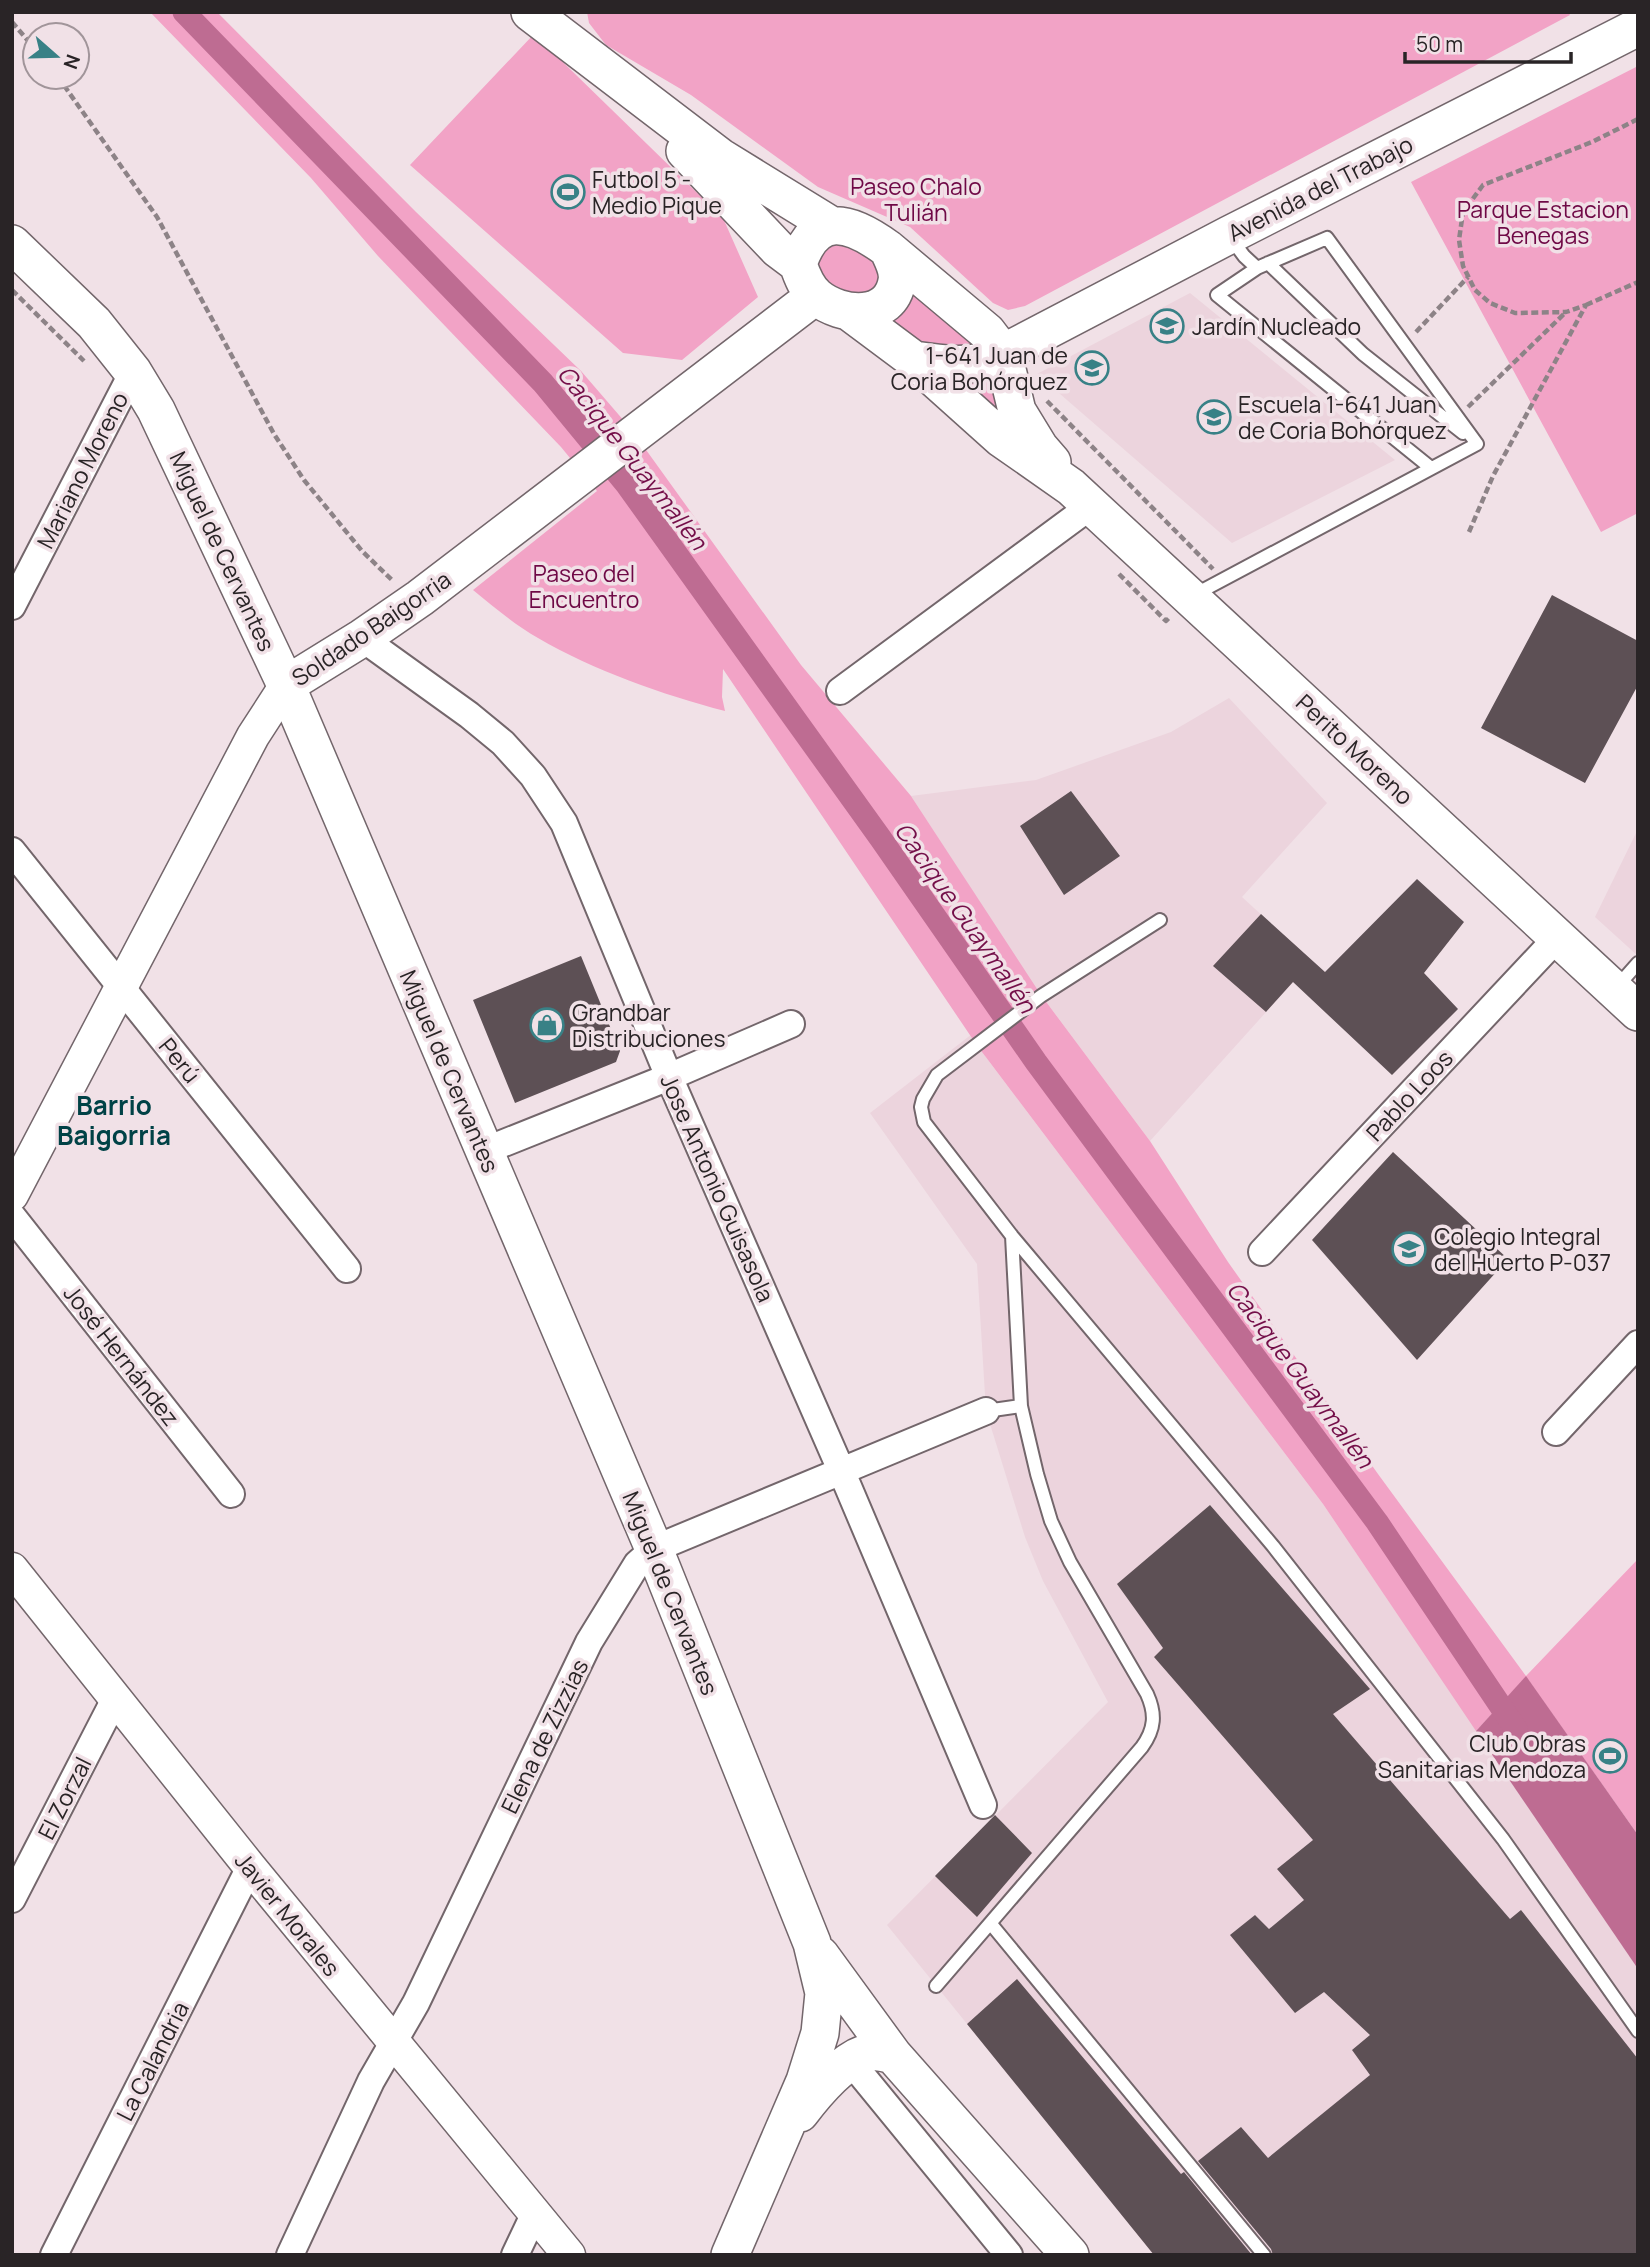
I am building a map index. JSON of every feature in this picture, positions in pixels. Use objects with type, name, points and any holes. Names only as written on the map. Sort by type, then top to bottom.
[{"type":"main road","points":[[530,12],[720,157],[832,226],[853,228],[872,237],[987,332],[1003,352]]},
{"type":"main road","name":"Avenida del Trabajo","points":[[1003,352],[1638,27]]},
{"type":"main road","points":[[617,79],[778,249],[798,264],[804,282],[815,296],[851,313],[874,310],[891,294],[897,281],[895,265],[888,249]]},
{"type":"main road","points":[[798,264],[810,238],[832,226]]},
{"type":"main road","name":"Miguel de Cervantes","points":[[12,244],[94,323],[133,372],[156,410],[286,685],[654,1549],[857,2047]]},
{"type":"main road","name":"Soldado Baigorria","points":[[286,685],[362,638],[443,580],[815,296]]},
{"type":"main road","name":"Perito Moreno","points":[[851,313],[914,360],[1001,438],[1082,496]]},
{"type":"main road","name":"Perito Moreno","points":[[914,360],[954,365],[982,362],[1003,352],[1012,397],[1024,424],[1039,447],[1082,496],[1626,1001]]},
{"type":"main road","name":"Miguel de Cervantes","points":[[812,1942],[824,1993],[822,2025],[857,2047],[1070,2255]]},
{"type":"main road","name":"Miguel de Cervantes","points":[[730,2255],[780,2139],[857,2047]]},
{"type":"street","name":"Mariano Moreno","points":[[12,606],[133,372]]},
{"type":"street","points":[[840,691],[1082,496]]},
{"type":"street","name":"Jose Antonio Guisasola","points":[[362,638],[488,730],[517,758],[548,796],[564,823],[669,1077],[841,1470],[983,1805]]},
{"type":"street","name":"Soldado Baigorria","points":[[12,1195],[253,736],[286,685]]},
{"type":"street","name":"Perú","points":[[12,851],[347,1269]]},
{"type":"street","name":"Pablo Loos","points":[[1262,1252],[1557,938]]},
{"type":"street","points":[[484,1151],[669,1077],[791,1024]]},
{"type":"street","name":"José Hernández","points":[[12,1216],[231,1494]]},
{"type":"street","points":[[1556,1432],[1638,1344]]},
{"type":"street","name":"Elena de Zizzias","points":[[290,2255],[371,2081],[416,2003],[589,1642],[637,1564],[654,1549],[986,1411]]},
{"type":"street","name":"Javier Morales","points":[[12,1569],[250,1867],[569,2255]]},
{"type":"street","name":"El Zorzal","points":[[12,1899],[116,1698]]},
{"type":"street","name":"La Calandria","points":[[54,2255],[250,1867]]},
{"type":"street","points":[[857,2047],[1009,2255]]},
{"type":"street","points":[[515,2255],[534,2215]]},
{"type":"lane","points":[[1228,235],[1244,256],[1263,266],[1363,354],[1477,444]]},
{"type":"lane","points":[[1431,468],[1217,295],[1263,266],[1327,238],[1477,444]]},
{"type":"lane","points":[[1190,596],[1477,444]]},
{"type":"lane","points":[[1160,920],[1041,996],[937,1074],[923,1099],[922,1114],[927,1128],[1012,1236],[1273,1546],[1503,1839],[1638,2031]]},
{"type":"lane","points":[[1626,1001],[1638,962]]},
{"type":"lane","points":[[936,1986],[1142,1747],[1150,1736],[1154,1721],[1153,1707],[1147,1694],[1070,1562],[1051,1521],[1021,1406],[1012,1236]]},
{"type":"lane","points":[[986,1411],[1021,1406]]},
{"type":"lane","points":[[991,1924],[1264,2255]]},
{"type":"path","points":[[68,91],[157,217],[274,433],[304,480],[362,551],[396,584]]},
{"type":"path","points":[[1638,119],[1592,142],[1483,186],[1463,212],[1459,240],[1463,266],[1475,290],[1490,303],[1515,313],[1566,312],[1638,282]]},
{"type":"path","points":[[1404,344],[1468,276]]},
{"type":"path","points":[[1469,531],[1493,476],[1586,305]]},
{"type":"path","points":[[1457,417],[1566,312]]},
{"type":"shaded area","name":"Escuela 1-641 Juan de Coria Bohórquez","points":[[1190,293],[1395,460],[1232,543],[1037,374]]},
{"type":"shaded area","points":[[1229,698],[1327,803],[1242,897],[1312,961],[1150,1141],[1050,1007],[985,1056],[1323,1504],[1638,1969],[1638,2255],[1154,2255],[887,1925],[1108,1702],[1043,1581],[1025,1537],[986,1411],[977,1264],[870,1113],[1034,986],[911,796],[1036,780],[1171,732]]},
{"type":"shaded area","points":[[1638,829],[1638,956],[1595,917]]},
{"type":"shaded area","points":[[1526,1676],[1638,1835],[1638,1969],[1476,1731]]},
{"type":"green space","name":"Paseo del Encuentro","points":[[150,12],[217,12],[416,212],[581,371],[631,429],[801,665],[911,796],[1041,995],[1150,1141],[1228,1262],[1378,1474],[1526,1676],[1638,1559],[1638,1835],[1526,1677],[1476,1731],[1323,1504],[976,1044],[723,669],[722,697],[725,711],[653,689],[559,650],[529,633],[473,590],[597,491],[561,447],[378,256],[311,178]]},
{"type":"green space","name":"Paseo Chalo Tulián","points":[[587,12],[1568,12],[1570,15],[1025,306],[1008,310],[993,303],[910,227],[818,187],[691,95],[606,45],[589,23]]},
{"type":"green space","name":"Futbol 5 - Medio Pique","points":[[534,34],[723,218],[758,297],[682,360],[623,353],[410,165]]},
{"type":"green space","name":"Parque Estacion Benegas","points":[[1638,66],[1638,513],[1601,532],[1411,182]]},
{"type":"green space","points":[[831,243],[863,245],[883,273],[876,289],[862,298],[821,284],[816,261]]},
{"type":"green space","points":[[910,280],[983,353],[949,354],[876,322]]},
{"type":"green space","points":[[995,379],[1012,427],[959,381]]},
{"type":"building","points":[[1552,595],[1638,641],[1638,685],[1585,783],[1481,728]]},
{"type":"building","points":[[1071,791],[1120,856],[1064,895],[1020,826]]},
{"type":"building","points":[[1417,879],[1464,922],[1424,973],[1458,1009],[1392,1075],[1293,982],[1266,1012],[1213,966],[1261,914],[1325,972]]},
{"type":"building","name":"Grandbar Distribuciones","points":[[581,956],[620,1051],[616,1062],[515,1103],[473,1000]]},
{"type":"building","name":"Colegio Integral del Huerto P-037","points":[[1393,1152],[1508,1259],[1417,1360],[1312,1240]]},
{"type":"building","points":[[1210,1505],[1370,1689],[1333,1714],[1510,1919],[1521,1910],[1638,2059],[1638,2255],[1273,2255],[1271,2249],[1198,2161],[1241,2127],[1268,2158],[1370,2075],[1352,2050],[1370,2035],[1324,1992],[1295,2013],[1230,1935],[1255,1915],[1269,1929],[1304,1900],[1277,1869],[1313,1840],[1154,1657],[1163,1648],[1117,1584]]},
{"type":"building","points":[[995,1815],[1032,1853],[977,1917],[935,1876]]},
{"type":"building","points":[[1017,1979],[1252,2255],[1154,2255],[967,2024]]},
{"type":"waterway","name":"Cacique Guaymallén","points":[[184,12],[543,383],[627,485],[881,839],[1036,1062],[1377,1522],[1516,1729]]},
{"type":"place","name":"Futbol 5 - Medio Pique","points":[[568,192]]},
{"type":"place","name":"Jardín Nucleado","points":[[1167,326]]},
{"type":"place","name":"1-641 Juan de Coria Bohórquez","points":[[1092,368]]},
{"type":"place","name":"Escuela 1-641 Juan de Coria Bohórquez","points":[[1214,417]]},
{"type":"place","name":"Grandbar Distribuciones","points":[[547,1025]]},
{"type":"place","name":"Colegio Integral del Huerto P-037","points":[[1409,1249]]},
{"type":"place","name":"Club Obras Sanitarias Mendoza","points":[[1610,1756]]},
{"type":"district","name":"Barrio Baigorria","points":[[114,1120]]}]
